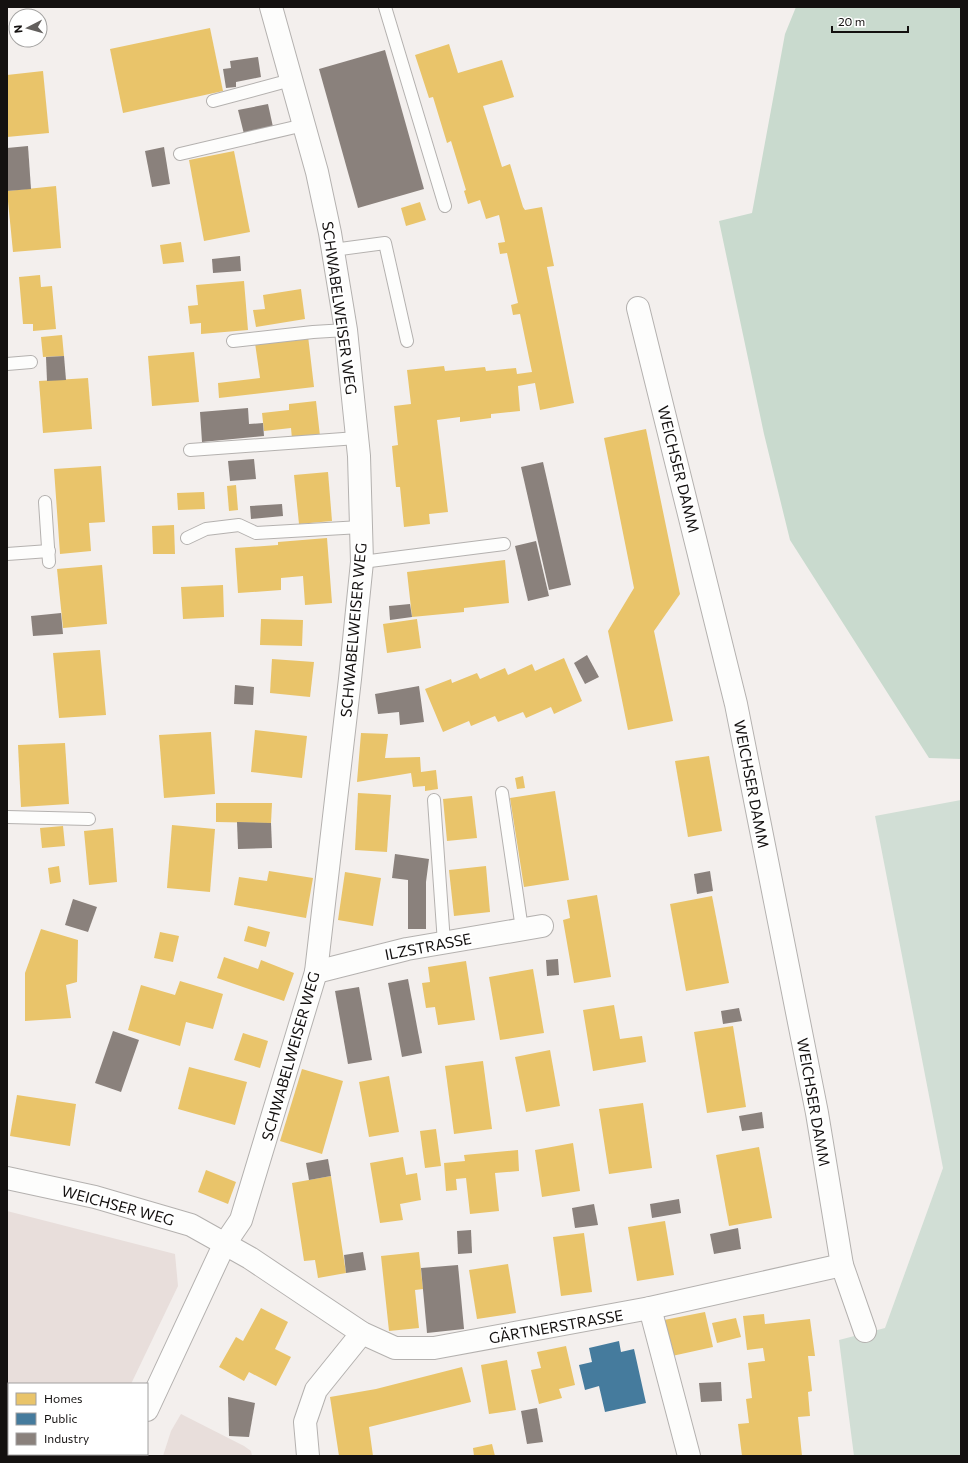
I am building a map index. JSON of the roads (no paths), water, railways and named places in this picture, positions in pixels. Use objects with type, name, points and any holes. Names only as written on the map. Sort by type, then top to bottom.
[{"type":"street","name":"SCHWABELWEISER WEG","points":[[148,1408],[224,1245],[241,1220],[316,972],[362,562],[358,438],[346,330],[333,250],[317,172],[271,7]]},
{"type":"street","name":"WEICHSER DAMM","points":[[638,308],[736,704],[817,1113],[842,1265]]},
{"type":"street","name":"ILZSTRASSE","points":[[316,972],[406,949],[532,928]]},
{"type":"street","name":"WEICHSER WEG","points":[[7,1178],[95,1197],[191,1225],[224,1245]]},
{"type":"street","name":"GÄRTNERSTRASSE","points":[[224,1245],[250,1258],[362,1333],[395,1348],[434,1348],[650,1308],[711,1293],[842,1265]]},
{"type":"street","points":[[842,1265],[865,1330]]},
{"type":"street","points":[[650,1308],[689,1456]]},
{"type":"street","points":[[308,1456],[305,1422],[316,1390],[362,1333]]},
{"type":"lane","points":[[385,7],[445,206]]},
{"type":"lane","points":[[213,101],[292,80]]},
{"type":"lane","points":[[180,154],[304,125]]},
{"type":"lane","points":[[333,250],[385,243],[407,341]]},
{"type":"lane","points":[[233,341],[313,332],[346,330]]},
{"type":"lane","points":[[7,364],[31,362]]},
{"type":"lane","points":[[190,450],[358,438]]},
{"type":"lane","points":[[7,554],[49,557],[45,502]]},
{"type":"lane","points":[[187,538],[206,529],[239,525],[256,533],[361,527]]},
{"type":"lane","points":[[362,562],[504,544]]},
{"type":"lane","points":[[502,793],[532,928]]},
{"type":"lane","points":[[434,800],[444,943]]},
{"type":"lane","points":[[7,817],[89,819]]}]
